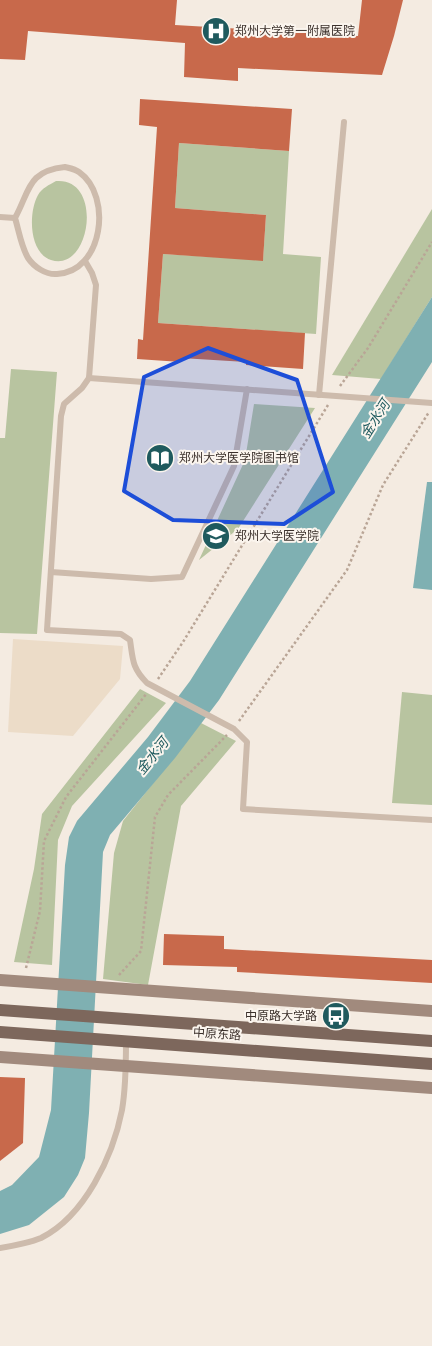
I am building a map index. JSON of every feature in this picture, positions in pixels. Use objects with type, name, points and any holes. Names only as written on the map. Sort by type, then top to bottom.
[{"type":"main road","name":"中原东路","points":[[0,1010],[432,1041]]},
{"type":"main road","name":"中原东路","points":[[0,1032],[432,1064]]},
{"type":"street","points":[[0,980],[432,1011]]},
{"type":"street","points":[[0,1057],[432,1088]]},
{"type":"lane","points":[[319,395],[344,122]]},
{"type":"lane","points":[[65,167],[78,171],[86,179],[97,200],[97,233],[92,250],[85,262],[74,270],[63,274],[50,274],[39,269],[29,259],[22,245],[15,218],[26,190],[35,178],[52,168],[65,167]]},
{"type":"lane","points":[[0,217],[15,218]]},
{"type":"lane","points":[[85,262],[92,273],[96,285],[89,378],[82,388],[64,404],[61,416],[48,630],[121,634],[130,640],[133,663],[137,673],[152,686],[234,729],[247,742],[243,809],[432,820]]},
{"type":"lane","points":[[89,378],[432,403]]},
{"type":"lane","points":[[51,572],[151,579],[182,577],[234,466],[247,389]]},
{"type":"lane","points":[[0,1248],[39,1238],[56,1228],[74,1213],[88,1194],[103,1166],[115,1137],[122,1110],[126,1066],[121,1041]]},
{"type":"path","points":[[23,982],[40,911],[44,841],[66,797],[152,686],[183,642],[333,396],[368,348],[432,242]]},
{"type":"path","points":[[111,988],[141,951],[155,817],[168,795],[234,729],[347,570],[383,485],[432,408]]},
{"type":"highlighted area","points":[[208,348],[297,380],[333,492],[284,524],[173,520],[124,491],[144,377]]},
{"type":"green space","points":[[179,143],[289,151],[283,254],[321,257],[316,334],[158,323],[163,254],[263,260],[266,215],[175,208]]},
{"type":"green space","points":[[56,181],[71,184],[81,193],[86,208],[83,240],[75,253],[65,260],[51,260],[44,256],[38,249],[32,232],[33,212],[38,195]]},
{"type":"green space","points":[[432,209],[432,297],[381,379],[332,375]]},
{"type":"green space","points":[[11,369],[57,372],[37,634],[0,633],[0,438],[5,438]]},
{"type":"green space","points":[[254,404],[315,408],[238,529],[199,560],[245,460]]},
{"type":"green space","points":[[140,689],[166,703],[72,806],[58,840],[52,965],[14,962],[34,869],[42,814]]},
{"type":"green space","points":[[402,692],[432,695],[432,805],[392,803]]},
{"type":"green space","points":[[201,723],[236,741],[181,806],[148,985],[103,979],[114,853],[123,821]]},
{"type":"shaded area","points":[[13,639],[123,646],[120,679],[73,736],[8,732]]},
{"type":"water","name":"金水河","points":[[432,297],[432,362],[219,700],[175,758],[110,835],[103,852],[85,1158],[78,1175],[64,1197],[29,1225],[0,1234],[0,1191],[12,1185],[39,1157],[51,1110],[65,865],[69,837],[77,821],[148,737],[190,681]]},
{"type":"water","points":[[427,482],[432,482],[432,590],[413,588]]},
{"type":"building","points":[[0,0],[177,0],[175,25],[358,36],[362,0],[403,0],[382,75],[238,68],[238,81],[184,77],[185,43],[28,31],[25,60],[0,59]]},
{"type":"building","points":[[140,99],[292,109],[289,151],[179,143],[175,208],[266,215],[263,261],[163,254],[158,323],[305,333],[303,369],[246,365],[246,362],[181,358],[181,362],[137,359],[138,339],[143,340],[157,127],[139,125]]},
{"type":"building","points":[[164,934],[224,936],[224,949],[432,960],[432,983],[237,972],[237,967],[163,965]]},
{"type":"building","points":[[0,1077],[25,1078],[23,1143],[0,1161]]},
{"type":"place","name":"郑州大学第一附属医院","points":[[216,31]]},
{"type":"place","name":"郑州大学医学院图书馆","points":[[160,458]]},
{"type":"place","name":"郑州大学医学院","points":[[216,536]]},
{"type":"place","name":"中原路大学路","points":[[336,1016]]}]
